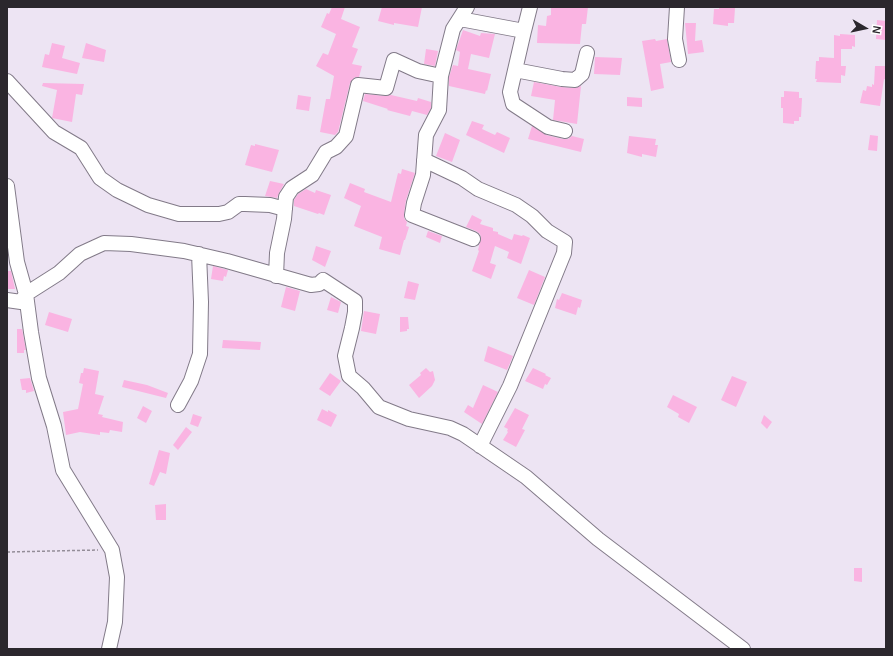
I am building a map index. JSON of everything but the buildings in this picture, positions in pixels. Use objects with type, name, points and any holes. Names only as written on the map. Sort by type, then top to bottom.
[{"type":"street","points":[[530,7],[510,92],[513,104],[548,127],[565,132]]},
{"type":"street","points":[[677,7],[675,39],[679,60]]},
{"type":"street","points":[[473,239],[412,215],[414,203],[423,175],[426,135],[440,110],[441,76],[453,30],[464,13],[524,31]]},
{"type":"street","points":[[515,70],[562,79],[576,80],[582,74],[587,53]]},
{"type":"street","points":[[276,276],[278,247],[284,219],[286,197],[292,188],[312,175],[326,152],[336,147],[346,136],[358,85],[386,88],[394,60],[418,71],[441,76]]},
{"type":"street","points":[[7,81],[54,132],[81,148],[100,178],[117,190],[148,205],[179,214],[219,214],[228,212],[239,204],[270,205],[285,208]]},
{"type":"street","points":[[424,160],[462,178],[478,189],[516,205],[532,216],[547,231],[565,242],[566,245],[510,386],[480,446]]},
{"type":"street","points":[[7,186],[17,262],[26,294],[39,378],[54,426],[63,470],[112,550],[117,577],[115,622],[109,649]]},
{"type":"street","points":[[7,300],[21,302],[26,294],[59,274],[80,254],[104,243],[131,244],[199,254],[311,285],[319,284],[324,280],[355,301],[355,312],[345,356],[349,376],[363,388],[378,408],[409,420],[450,428],[463,434],[526,477],[598,539],[743,649]]},
{"type":"street","points":[[178,405],[191,381],[200,354],[201,302],[199,254]]},
{"type":"path","points":[[7,552],[112,550]]}]
